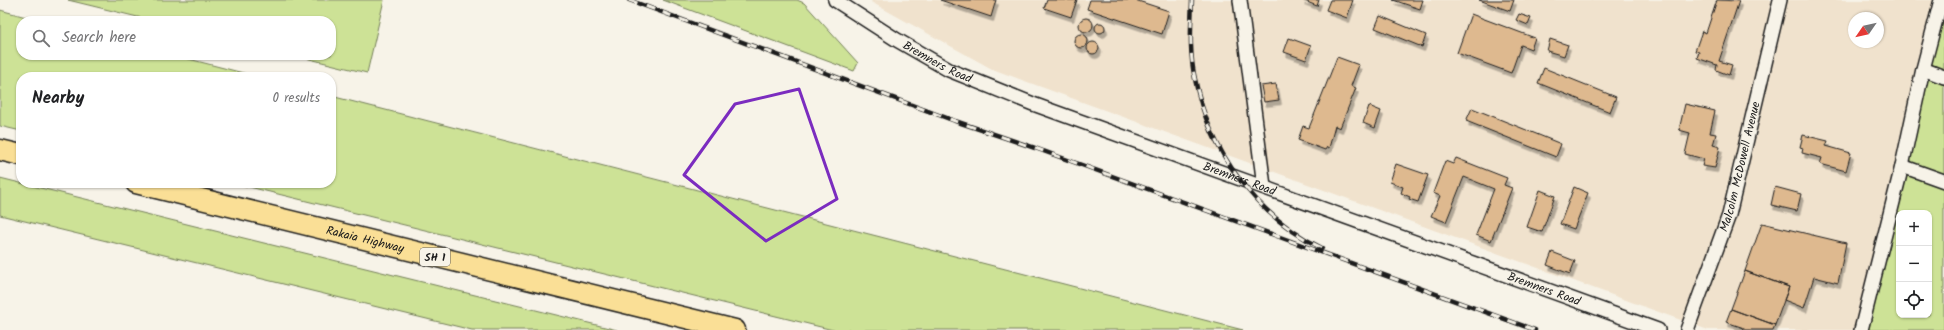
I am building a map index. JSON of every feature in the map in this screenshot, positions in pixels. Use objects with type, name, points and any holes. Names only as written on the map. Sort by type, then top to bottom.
[{"type":"highway","points":[[0,150],[16,154]]},
{"type":"highway","name":"Rakaia Highway","points":[[156,188],[735,330]]},
{"type":"street","name":"Bremners Road","points":[[835,0],[850,4],[924,56],[978,82],[1033,104],[1264,186],[1658,330]]},
{"type":"street","points":[[1240,0],[1264,186]]},
{"type":"street","name":"Malcolm McDowell Avenue","points":[[1687,330],[1729,215],[1780,0]]},
{"type":"street","points":[[1861,330],[1902,166],[1923,69],[1941,0]]},
{"type":"street","points":[[1923,69],[1944,76]]},
{"type":"street","points":[[1902,166],[1944,181]]},
{"type":"highlighted area","points":[[799,89],[837,199],[766,241],[684,175],[735,104]]},
{"type":"shaded area","points":[[872,0],[1937,0],[1855,330],[1708,330],[992,69],[871,2]]},
{"type":"green space","points":[[68,0],[384,0],[367,73],[314,60],[336,60],[336,16],[134,16]]},
{"type":"green space","points":[[663,0],[797,0],[804,3],[858,63],[854,71]]},
{"type":"green space","points":[[1944,0],[1944,330],[1855,330]]},
{"type":"green space","points":[[0,10],[22,16],[16,16],[16,60],[193,60],[239,72],[16,72],[16,130],[0,126]]},
{"type":"green space","points":[[336,97],[1243,330],[833,330],[253,188],[336,188]]},
{"type":"green space","points":[[0,178],[16,182],[16,188],[41,188],[617,330],[472,330],[0,215]]},
{"type":"building","points":[[940,0],[996,0],[991,17]]},
{"type":"building","points":[[1047,0],[1077,0],[1071,17],[1044,8]]},
{"type":"building","points":[[1090,0],[1135,0],[1169,11],[1162,34],[1087,9]]},
{"type":"building","points":[[1302,0],[1319,0],[1317,6]]},
{"type":"building","points":[[1330,0],[1353,0],[1347,18],[1326,10]]},
{"type":"building","points":[[1393,0],[1423,0],[1420,9]]},
{"type":"building","points":[[1479,0],[1514,0],[1510,11]]},
{"type":"building","points":[[1717,0],[1739,1],[1719,61],[1732,65],[1729,75],[1716,70],[1717,65],[1697,58],[1699,52],[1695,51],[1702,31],[1706,33]]},
{"type":"building","points":[[1471,14],[1535,38],[1531,49],[1521,45],[1511,73],[1457,53]]},
{"type":"building","points":[[1519,14],[1531,18],[1528,25],[1516,20]]},
{"type":"building","points":[[1380,16],[1426,35],[1422,47],[1375,28]]},
{"type":"building","points":[[1083,18],[1089,18],[1093,22],[1093,28],[1089,32],[1083,32],[1079,28],[1079,22]]},
{"type":"building","points":[[1098,23],[1102,23],[1104,24],[1104,32],[1098,33],[1095,30],[1095,26]]},
{"type":"building","points":[[1078,34],[1084,34],[1088,38],[1088,44],[1084,48],[1078,48],[1074,44],[1074,38]]},
{"type":"building","points":[[1289,38],[1311,46],[1306,60],[1284,52]]},
{"type":"building","points":[[1550,39],[1568,45],[1564,56],[1547,51]]},
{"type":"building","points":[[1091,42],[1095,42],[1099,48],[1095,54],[1091,54],[1087,50],[1087,46]]},
{"type":"building","points":[[1337,57],[1359,65],[1351,86],[1356,88],[1340,128],[1335,126],[1329,148],[1327,147],[1325,150],[1298,140],[1303,126],[1309,128]]},
{"type":"building","points":[[1544,68],[1616,97],[1610,112],[1538,83]]},
{"type":"building","points":[[1276,84],[1279,100],[1264,102],[1261,86]]},
{"type":"building","points":[[1685,104],[1715,111],[1710,133],[1716,134],[1713,145],[1720,147],[1715,168],[1702,166],[1704,159],[1685,154],[1690,133],[1679,130]]},
{"type":"building","points":[[1369,106],[1381,111],[1375,128],[1363,123]]},
{"type":"building","points":[[1472,108],[1561,144],[1556,157],[1466,121]]},
{"type":"building","points":[[1803,135],[1828,141],[1826,146],[1851,153],[1846,171],[1820,164],[1822,158],[1802,153],[1803,148],[1800,147]]},
{"type":"building","points":[[1456,158],[1507,178],[1504,185],[1512,188],[1491,241],[1476,235],[1494,189],[1464,177],[1446,222],[1431,216],[1440,196],[1433,193],[1445,161],[1453,164]]},
{"type":"building","points":[[1396,164],[1428,175],[1418,202],[1409,199],[1410,197],[1401,193],[1403,187],[1390,182]]},
{"type":"building","points":[[1574,187],[1588,193],[1574,229],[1560,224]]},
{"type":"building","points":[[1775,187],[1801,194],[1797,211],[1771,205]]},
{"type":"building","points":[[1540,190],[1555,196],[1542,232],[1527,227]]},
{"type":"building","points":[[1762,223],[1846,243],[1838,283],[1814,277],[1804,308],[1784,300],[1789,287],[1745,271]]},
{"type":"building","points":[[1552,252],[1575,261],[1570,274],[1547,265]]},
{"type":"building","points":[[1745,271],[1789,287],[1775,325],[1731,309]]},
{"type":"building","points":[[1731,309],[1775,325],[1773,330],[1743,330],[1744,328],[1726,322]]},
{"type":"railway","points":[[629,0],[955,121],[1035,148],[1535,330]]},
{"type":"railway","points":[[1192,0],[1191,49],[1193,69],[1202,105],[1211,131],[1239,178],[1256,199],[1276,218],[1298,234],[1322,248]]}]
